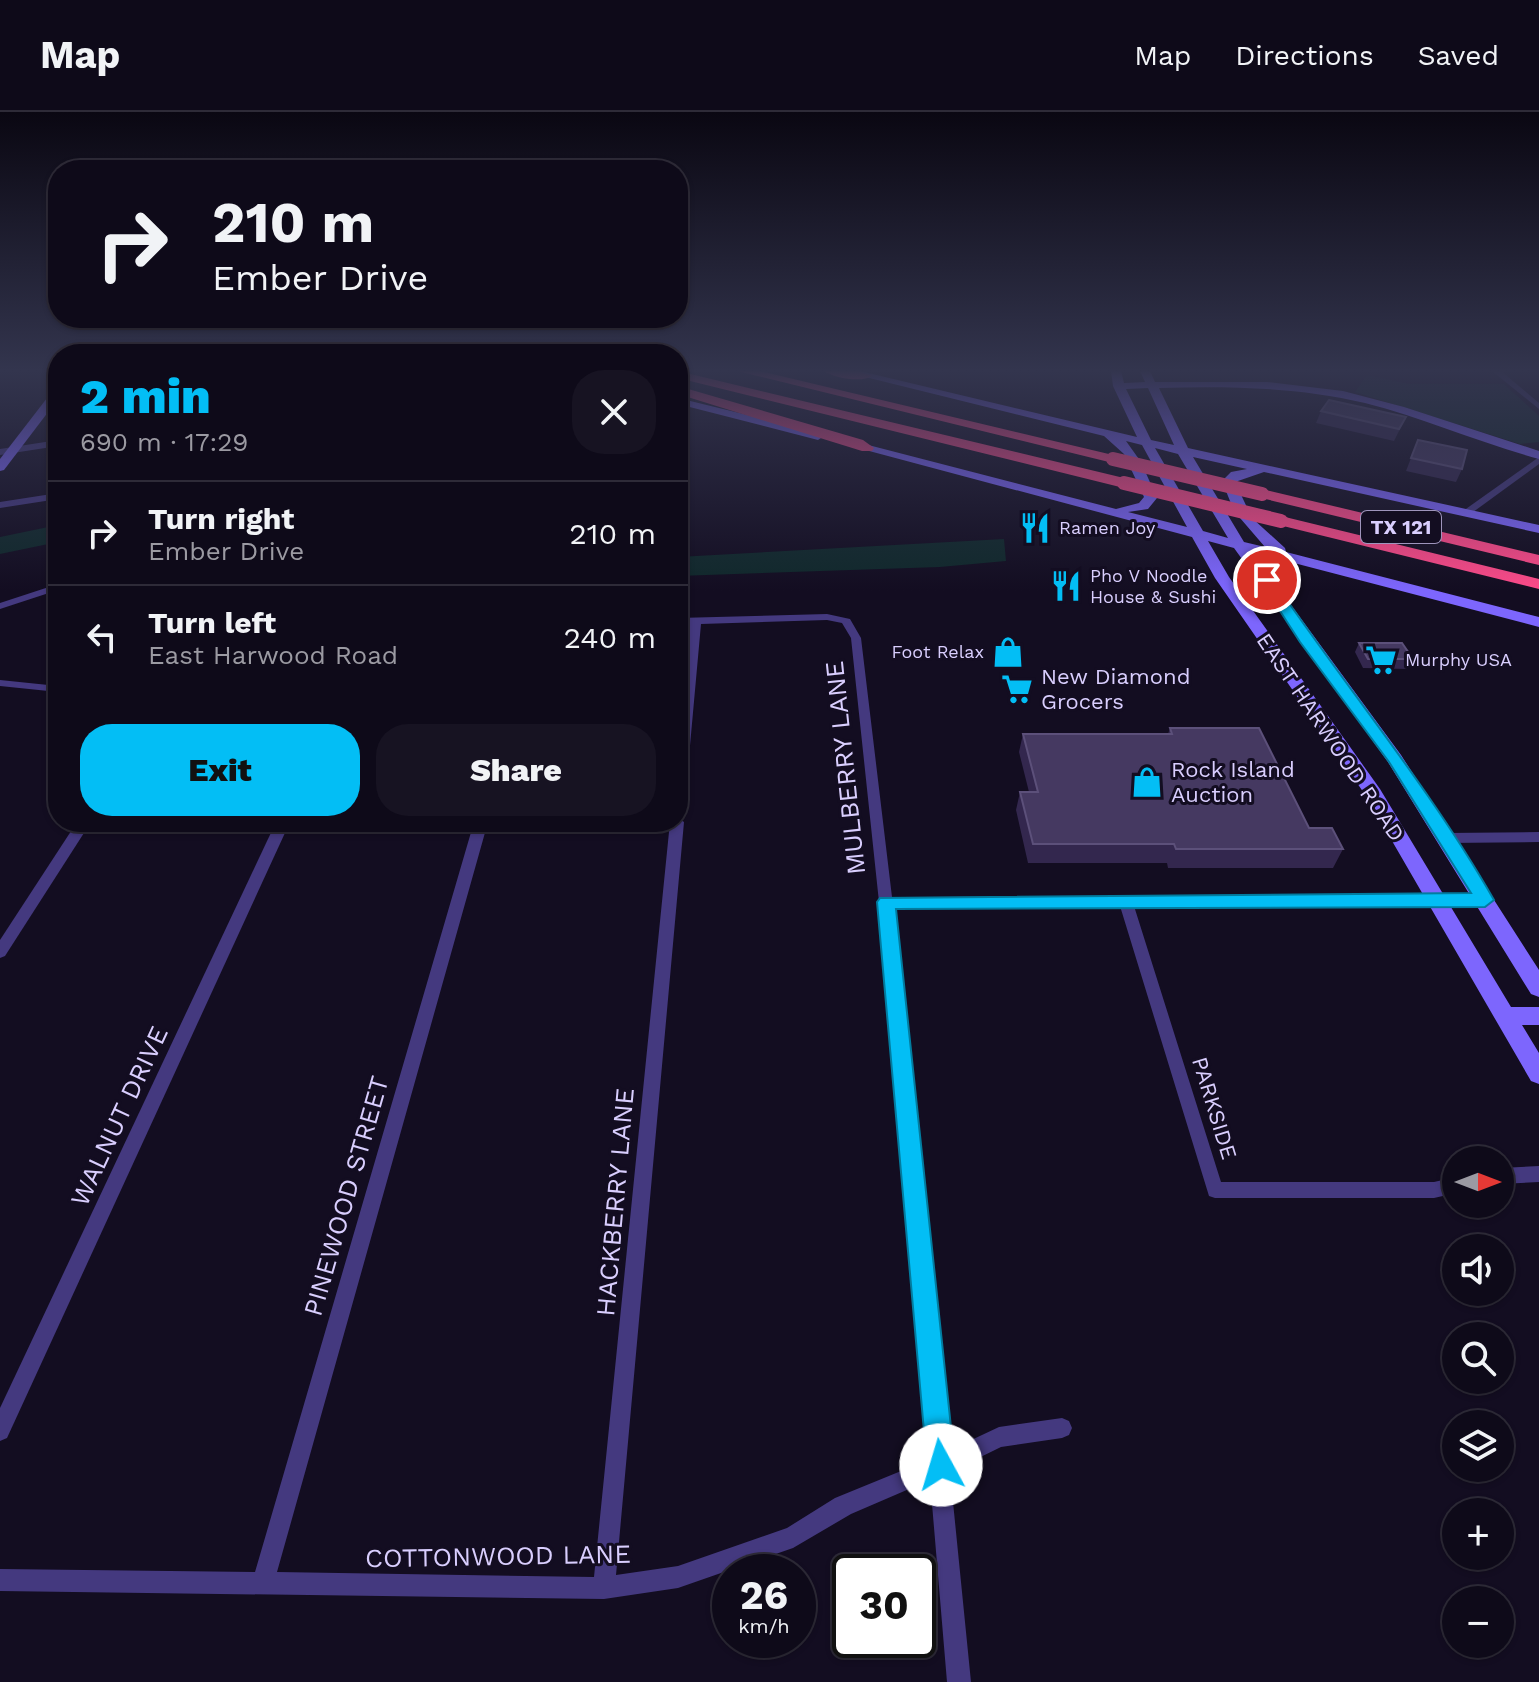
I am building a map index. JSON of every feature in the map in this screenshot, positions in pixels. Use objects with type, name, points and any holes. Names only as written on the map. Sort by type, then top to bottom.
[{"type":"highway","points":[[860,444],[867,448]]},
{"type":"highway","name":"TX 121","points":[[966,444],[1539,584]]},
{"type":"highway","name":"TX 121","points":[[1051,444],[1539,560]]},
{"type":"main road","points":[[0,467],[19,444]]},
{"type":"main road","points":[[852,444],[1539,622]]},
{"type":"main road","points":[[1106,508],[1143,506],[1151,498],[1121,444]]},
{"type":"main road","name":"EAST HARWOOD ROAD","points":[[1147,444],[1222,578],[1374,793],[1539,1074]]},
{"type":"main road","points":[[1155,444],[1539,529]]},
{"type":"main road","name":"EAST HARWOOD ROAD","points":[[1180,444],[1238,543],[1267,580],[1305,639],[1349,695],[1446,838],[1539,988]]},
{"type":"main road","points":[[1195,444],[1210,453],[1263,469]]},
{"type":"main road","points":[[1499,444],[1539,457]]},
{"type":"main road","points":[[1263,469],[1235,475],[1228,481],[1230,493],[1269,545],[1298,560]]},
{"type":"main road","points":[[1106,508],[1177,539],[1200,554],[1222,578]]},
{"type":"main road","points":[[1267,580],[1274,564],[1298,560]]},
{"type":"main road","points":[[1314,704],[1349,695]]},
{"type":"main road","points":[[1505,1016],[1539,1016]]},
{"type":"street","points":[[0,450],[47,444]]},
{"type":"street","points":[[1466,513],[1539,457]]},
{"type":"street","points":[[0,505],[48,498]]},
{"type":"street","points":[[0,606],[48,590]]},
{"type":"street","name":"MULBERRY LANE","points":[[696,620],[827,617],[841,619],[852,628],[856,638],[886,902],[959,1682]]},
{"type":"street","points":[[688,620],[696,620],[688,705]]},
{"type":"street","points":[[0,683],[48,688]]},
{"type":"street","points":[[0,952],[78,832]]},
{"type":"street","name":"WALNUT DRIVE","points":[[0,1431],[278,832]]},
{"type":"street","name":"PINEWOOD STREET","points":[[262,1585],[478,832]]},
{"type":"street","name":"HACKBERRY LANE","points":[[604,1588],[676,832]]},
{"type":"street","points":[[1446,838],[1539,837]]},
{"type":"street","points":[[886,902],[1485,900]]},
{"type":"street","name":"PARKSIDE","points":[[1125,901],[1215,1190],[1442,1188]]},
{"type":"street","points":[[1514,1175],[1539,1174]]},
{"type":"street","name":"COTTONWOOD LANE","points":[[0,1580],[604,1588],[678,1577],[793,1537],[843,1506],[999,1437],[1062,1428]]},
{"type":"green space","points":[[48,527],[48,544],[0,554],[0,537]]},
{"type":"green space","points":[[1004,539],[1006,561],[940,567],[688,576],[688,556]]},
{"type":"building","points":[[1416,444],[1439,444],[1467,450],[1462,469],[1411,458]]},
{"type":"building","points":[[1359,643],[1402,643],[1413,659],[1368,659]]},
{"type":"building","name":"Rock Island Auction","points":[[1170,728],[1259,728],[1309,828],[1332,828],[1343,849],[1176,849],[1174,844],[1033,844],[1020,792],[1038,792],[1023,734],[1172,734]]},
{"type":"place","name":"Ramen Joy","points":[[1035,528]]},
{"type":"place","name":"Pho V Noodle House & Sushi","points":[[1066,586]]},
{"type":"place","name":"Foot Relax","points":[[1008,652]]},
{"type":"place","name":"Murphy USA","points":[[1381,660]]},
{"type":"place","name":"New Diamond Grocers","points":[[1017,689]]},
{"type":"place","name":"Rock Island Auction","points":[[1147,782]]},
{"type":"route","points":[[941,1465],[886,902],[1485,900],[1395,759],[1305,639],[1267,580]]}]
